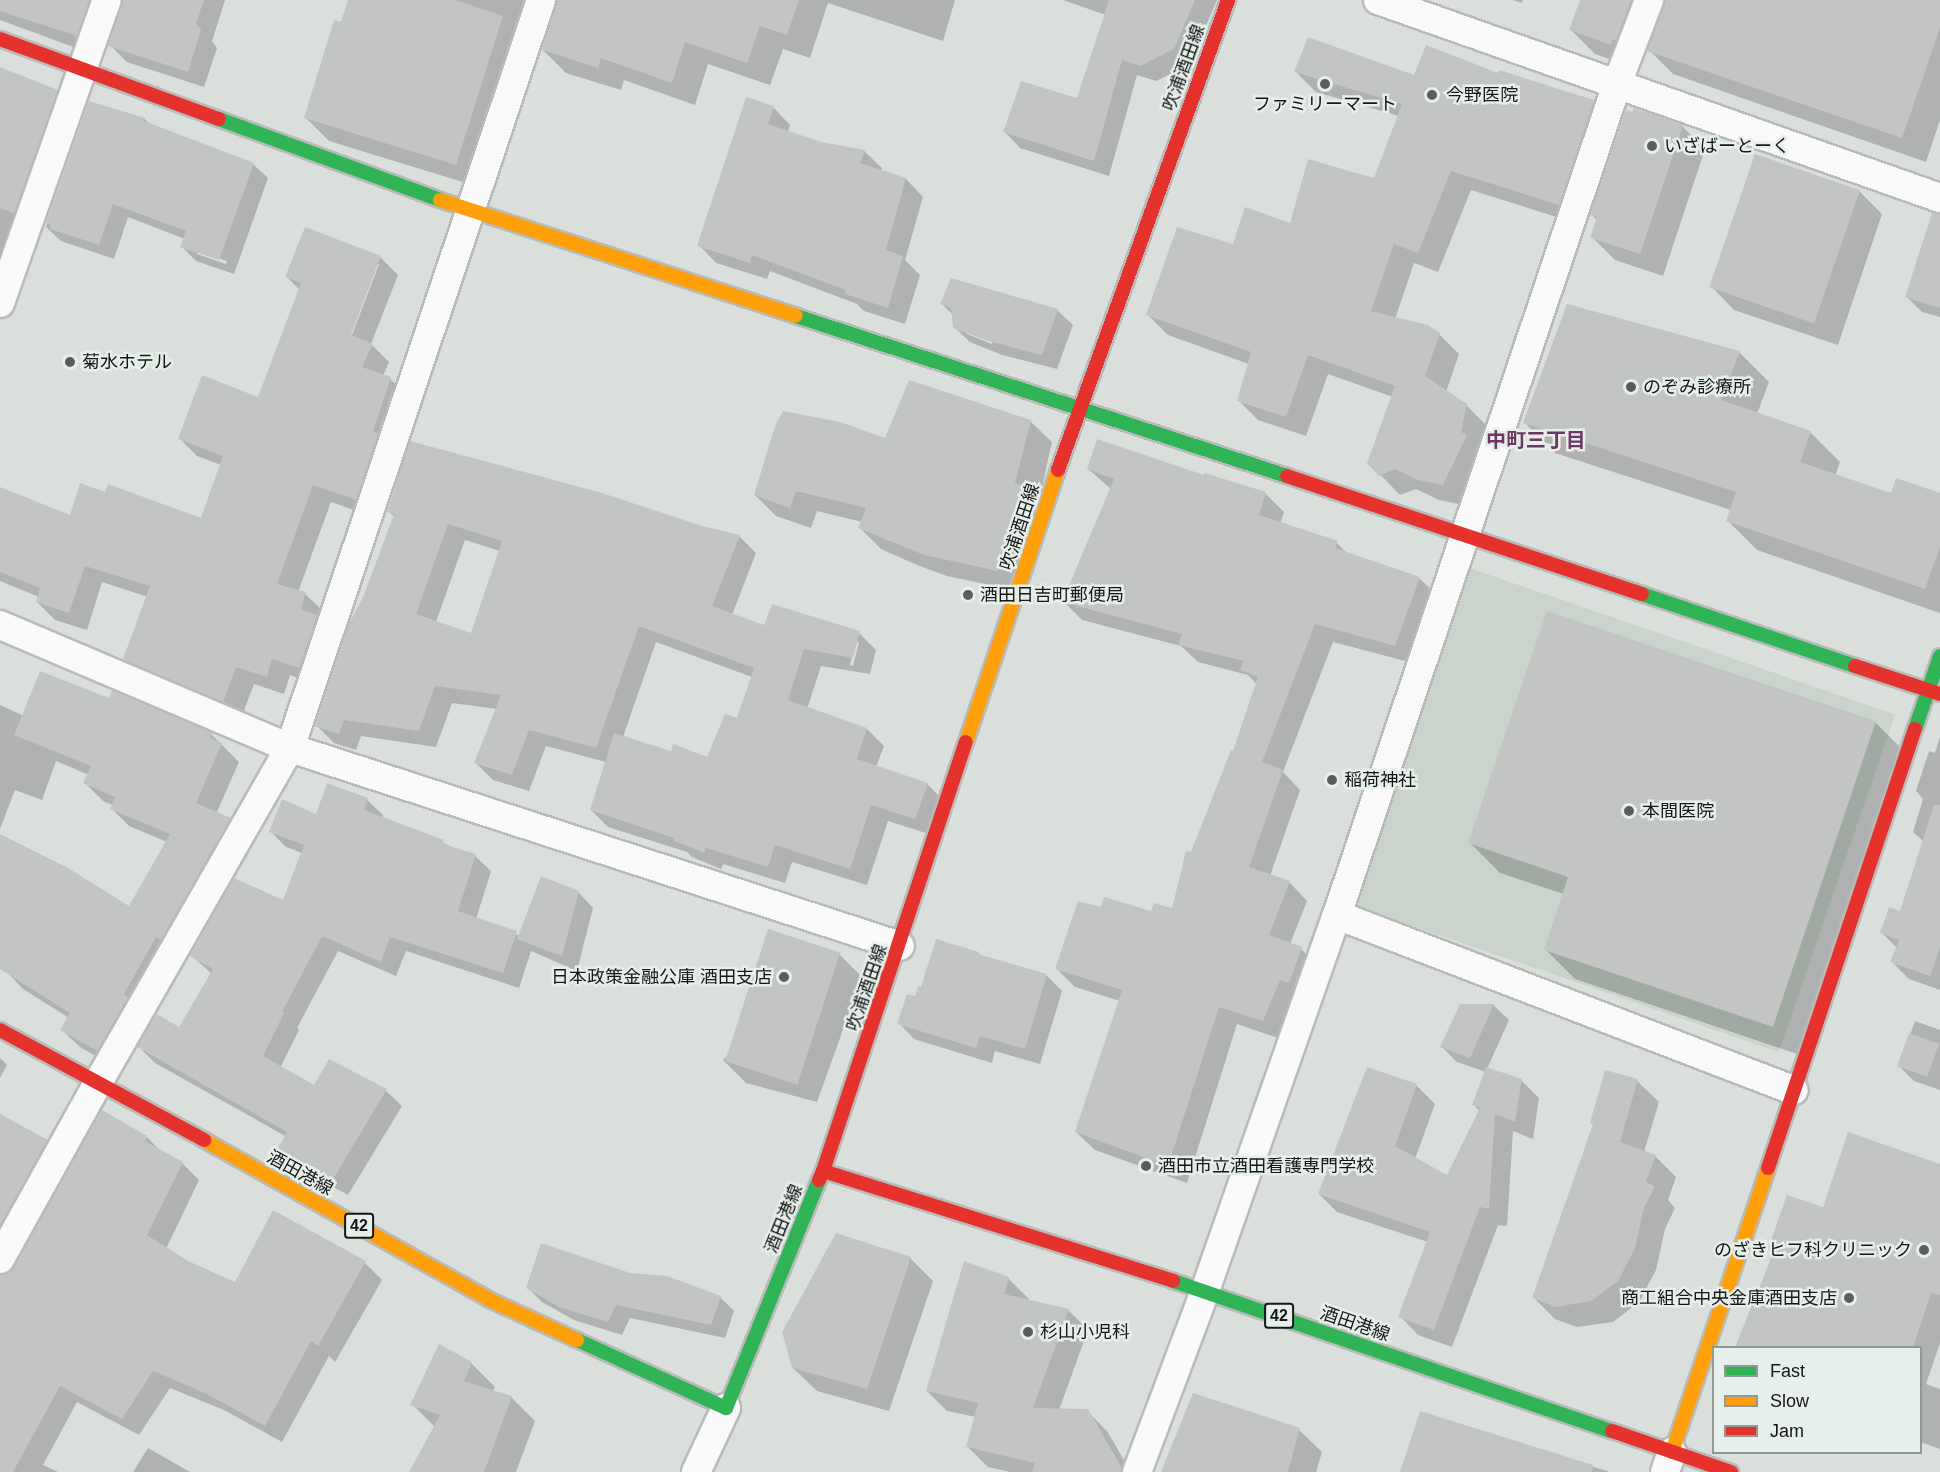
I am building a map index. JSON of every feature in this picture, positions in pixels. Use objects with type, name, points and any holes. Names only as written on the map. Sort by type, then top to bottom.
[{"type":"main road","name":"吹浦酒田線","points":[[823,1170],[900,946],[1079,406],[1228,0]]},
{"type":"main road","points":[[0,39],[469,211],[1079,406],[1934,692]]},
{"type":"main road","points":[[1668,1462],[1794,1090],[1934,692],[1940,656]]},
{"type":"main road","name":"酒田港線","points":[[0,1030],[99,1080],[490,1300],[726,1408],[823,1170],[1205,1291],[1668,1462],[1731,1472]]},
{"type":"street","points":[[0,303],[107,0]]},
{"type":"street","points":[[0,1258],[99,1080],[290,748],[540,0]]},
{"type":"street","points":[[1378,0],[1940,198]]},
{"type":"street","points":[[1137,1472],[1205,1291],[1337,915],[1617,84],[1649,0]]},
{"type":"street","points":[[0,625],[290,748],[900,946]]},
{"type":"street","points":[[1337,915],[1794,1090]]},
{"type":"street","points":[[696,1472],[726,1408]]},
{"type":"shaded area","name":"本間医院","points":[[1461,565],[1895,714],[1779,1052],[1345,903]]},
{"type":"building","points":[[0,0],[90,0],[77,36],[0,11]]},
{"type":"building","points":[[123,0],[204,0],[196,23],[201,30],[188,72],[108,46]]},
{"type":"building","points":[[348,0],[455,0],[503,16],[456,165],[304,118],[334,20],[341,22]]},
{"type":"building","points":[[557,0],[799,0],[787,35],[760,26],[747,63],[685,42],[672,83],[601,58],[598,68],[542,50]]},
{"type":"building","points":[[1109,0],[1195,0],[1174,49],[1140,66],[1122,60],[1094,161],[1003,132],[1021,81],[1077,98]]},
{"type":"building","points":[[1580,0],[1631,0],[1616,40],[1613,39],[1611,45],[1569,30]]},
{"type":"building","points":[[1665,0],[1940,0],[1940,28],[1902,138],[1647,51]]},
{"type":"building","points":[[1308,37],[1414,75],[1426,45],[1498,73],[1499,70],[1594,100],[1559,205],[1451,171],[1418,253],[1394,244],[1371,311],[1428,325],[1440,333],[1425,376],[1467,404],[1461,432],[1467,435],[1443,485],[1418,480],[1395,469],[1379,476],[1367,463],[1395,386],[1308,355],[1286,417],[1237,401],[1251,352],[1146,315],[1177,227],[1233,244],[1245,207],[1290,223],[1308,159],[1374,178],[1402,104],[1294,72]]},
{"type":"building","points":[[0,67],[58,90],[14,213],[0,208]]},
{"type":"building","points":[[746,97],[774,106],[768,124],[821,142],[865,150],[860,163],[906,178],[886,250],[903,256],[888,308],[845,294],[846,290],[752,255],[750,263],[697,246]]},
{"type":"building","points":[[89,101],[145,118],[144,121],[254,163],[219,260],[180,247],[186,231],[113,204],[99,245],[50,229],[51,225],[46,223]]},
{"type":"building","points":[[1634,108],[1683,125],[1640,254],[1590,238],[1597,217],[1590,215],[1626,110],[1632,112]]},
{"type":"building","points":[[1755,154],[1860,190],[1814,323],[1709,287]]},
{"type":"building","points":[[1932,213],[1940,214],[1940,308],[1905,297]]},
{"type":"building","points":[[305,227],[381,256],[351,335],[373,344],[362,367],[391,377],[373,431],[378,433],[356,500],[313,485],[277,584],[306,592],[301,609],[317,615],[299,668],[272,659],[267,677],[236,667],[223,702],[123,659],[150,586],[85,566],[69,613],[36,602],[40,588],[0,572],[0,487],[70,515],[80,483],[105,492],[108,484],[201,518],[223,456],[178,439],[202,375],[258,397],[301,283],[285,277]]},
{"type":"building","points":[[951,278],[1058,309],[1042,355],[985,340],[953,328],[951,308],[940,304]]},
{"type":"building","points":[[1567,304],[1740,351],[1721,400],[1811,431],[1800,462],[1891,493],[1896,478],[1940,493],[1940,547],[1925,589],[1726,521],[1736,492],[1523,423]]},
{"type":"building","points":[[909,380],[1031,420],[1015,483],[1023,486],[1011,529],[1017,531],[998,571],[924,555],[858,528],[866,508],[796,491],[790,508],[754,495],[775,426],[783,411],[840,422],[885,438]]},
{"type":"building","points":[[1097,439],[1204,475],[1205,473],[1266,492],[1259,515],[1338,541],[1335,548],[1420,577],[1395,646],[1315,624],[1262,762],[1283,770],[1249,867],[1290,881],[1269,935],[1302,947],[1289,983],[1280,980],[1263,1021],[1219,1007],[1168,1166],[1075,1132],[1122,990],[1055,969],[1078,901],[1101,907],[1104,897],[1151,911],[1154,903],[1172,908],[1186,851],[1191,852],[1231,750],[1233,751],[1258,677],[1240,670],[1244,661],[1178,645],[1182,634],[1062,602],[1114,479],[1087,469]]},
{"type":"building","points":[[410,441],[602,493],[702,526],[740,535],[712,606],[764,625],[772,604],[860,631],[853,658],[804,649],[788,700],[867,728],[857,759],[928,783],[915,819],[871,805],[850,869],[775,845],[768,867],[706,848],[704,853],[673,840],[674,838],[590,810],[614,733],[671,751],[673,744],[707,757],[725,714],[737,718],[754,668],[639,626],[596,748],[529,730],[512,775],[474,763],[501,695],[435,686],[419,731],[344,720],[339,734],[315,726],[348,626],[364,595],[394,514],[387,512]],"holes":[[[448,524],[502,541],[471,633],[416,614]]]},
{"type":"building","name":"本間医院","points":[[1547,611],[1876,721],[1773,1027],[1544,950],[1568,877],[1468,843]]},
{"type":"building","points":[[40,671],[109,698],[112,690],[212,733],[210,738],[222,743],[196,803],[231,818],[161,940],[156,937],[124,994],[128,997],[97,1051],[60,1030],[70,1013],[0,969],[0,834],[68,868],[129,906],[170,834],[110,809],[115,797],[83,783],[91,766],[14,735]]},
{"type":"building","points":[[327,783],[368,798],[364,810],[444,840],[442,844],[476,854],[458,911],[517,931],[503,973],[390,937],[381,962],[322,936],[282,1012],[284,1013],[263,1056],[314,1085],[329,1059],[387,1089],[332,1181],[277,1150],[287,1132],[137,1047],[157,1014],[179,1027],[213,969],[190,956],[234,878],[283,900],[304,845],[269,832],[282,799],[316,814]]},
{"type":"building","points":[[1934,805],[1940,805],[1940,948],[1930,976],[1890,962],[1899,940],[1880,933],[1889,907],[1900,911]]},
{"type":"building","points":[[541,876],[579,891],[562,956],[517,939]]},
{"type":"building","points":[[768,929],[840,952],[797,1085],[725,1061]]},
{"type":"building","points":[[936,939],[1047,974],[1025,1049],[980,1036],[976,1048],[897,1024],[907,994],[915,996],[918,986],[921,987]]},
{"type":"building","points":[[1460,1004],[1494,1004],[1470,1058],[1440,1047]]},
{"type":"building","points":[[1909,1033],[1939,1044],[1927,1077],[1897,1066]]},
{"type":"building","points":[[1367,1067],[1417,1084],[1395,1146],[1447,1175],[1480,1108],[1472,1105],[1486,1067],[1522,1079],[1515,1122],[1495,1114],[1489,1209],[1480,1207],[1434,1330],[1398,1317],[1430,1232],[1318,1194]]},
{"type":"building","points":[[1605,1070],[1638,1079],[1620,1142],[1656,1155],[1646,1182],[1655,1186],[1644,1208],[1635,1248],[1618,1281],[1591,1301],[1555,1307],[1532,1298],[1593,1124],[1590,1123]]},
{"type":"building","points":[[102,1110],[147,1136],[145,1141],[183,1162],[147,1235],[188,1261],[235,1282],[273,1210],[366,1261],[318,1346],[311,1341],[265,1426],[205,1393],[153,1371],[122,1419],[60,1386],[13,1472],[0,1472],[0,1275],[8,1273],[14,1267]]},
{"type":"building","points":[[0,1114],[48,1140],[0,1225]]},
{"type":"building","points":[[1848,1132],[1940,1164],[1940,1295],[1931,1293],[1913,1346],[1735,1346],[1774,1251],[1768,1249],[1787,1195],[1823,1207]]},
{"type":"building","points":[[836,1233],[911,1257],[867,1389],[792,1368],[782,1332]]},
{"type":"building","points":[[541,1243],[630,1273],[667,1276],[721,1296],[711,1325],[616,1305],[608,1322],[559,1307],[526,1288]]},
{"type":"building","points":[[964,1261],[1009,1277],[1004,1294],[1069,1309],[1033,1408],[1088,1409],[1121,1467],[1121,1472],[1032,1472],[1035,1463],[966,1447],[978,1403],[926,1391]]},
{"type":"building","points":[[439,1344],[472,1362],[464,1381],[512,1396],[484,1472],[409,1472],[440,1415],[410,1405]]},
{"type":"building","points":[[1193,1393],[1300,1428],[1288,1472],[1161,1472]]},
{"type":"building","points":[[1420,1411],[1593,1465],[1592,1472],[1400,1472]]},
{"type":"traffic: fast","points":[[219,119],[440,200]]},
{"type":"traffic: fast","points":[[796,316],[1287,476]]},
{"type":"traffic: fast","points":[[1642,594],[1855,666]]},
{"type":"traffic: fast","points":[[1915,729],[1940,656]]},
{"type":"traffic: fast","points":[[577,1340],[726,1408],[819,1180]]},
{"type":"traffic: fast","points":[[1173,1281],[1612,1431]]},
{"type":"traffic: slow","points":[[440,200],[796,316]]},
{"type":"traffic: slow","points":[[966,742],[1058,470]]},
{"type":"traffic: slow","points":[[204,1140],[490,1300],[577,1340]]},
{"type":"traffic: slow","points":[[1672,1452],[1768,1168]]},
{"type":"traffic: jam","points":[[1058,470],[1228,0]]},
{"type":"traffic: jam","points":[[0,39],[219,119]]},
{"type":"traffic: jam","points":[[1287,476],[1642,594]]},
{"type":"traffic: jam","points":[[1855,666],[1940,694]]},
{"type":"traffic: jam","points":[[1768,1168],[1915,729]]},
{"type":"traffic: jam","points":[[823,1171],[966,742]]},
{"type":"traffic: jam","points":[[0,1030],[204,1140]]},
{"type":"traffic: jam","points":[[819,1180],[823,1171],[1173,1281]]},
{"type":"traffic: jam","points":[[1612,1431],[1731,1472]]},
{"type":"place","name":"ファミリーマート","points":[[1325,84]]},
{"type":"place","name":"今野医院","points":[[1432,95]]},
{"type":"place","name":"いざばーとーく","points":[[1652,146]]},
{"type":"place","name":"菊水ホテル","points":[[70,362]]},
{"type":"place","name":"のぞみ診療所","points":[[1631,387]]},
{"type":"place","name":"酒田日吉町郵便局","points":[[968,595]]},
{"type":"place","name":"稲荷神社","points":[[1332,780]]},
{"type":"place","name":"本間医院","points":[[1629,811]]},
{"type":"place","name":"日本政策金融公庫 酒田支店","points":[[784,977]]},
{"type":"place","name":"酒田市立酒田看護専門学校","points":[[1146,1166]]},
{"type":"place","name":"のざきヒフ科クリニック","points":[[1924,1250]]},
{"type":"place","name":"商工組合中央金庫酒田支店","points":[[1849,1298]]},
{"type":"place","name":"杉山小児科","points":[[1028,1332]]},
{"type":"district","name":"中町三丁目","points":[[1536,440]]}]
